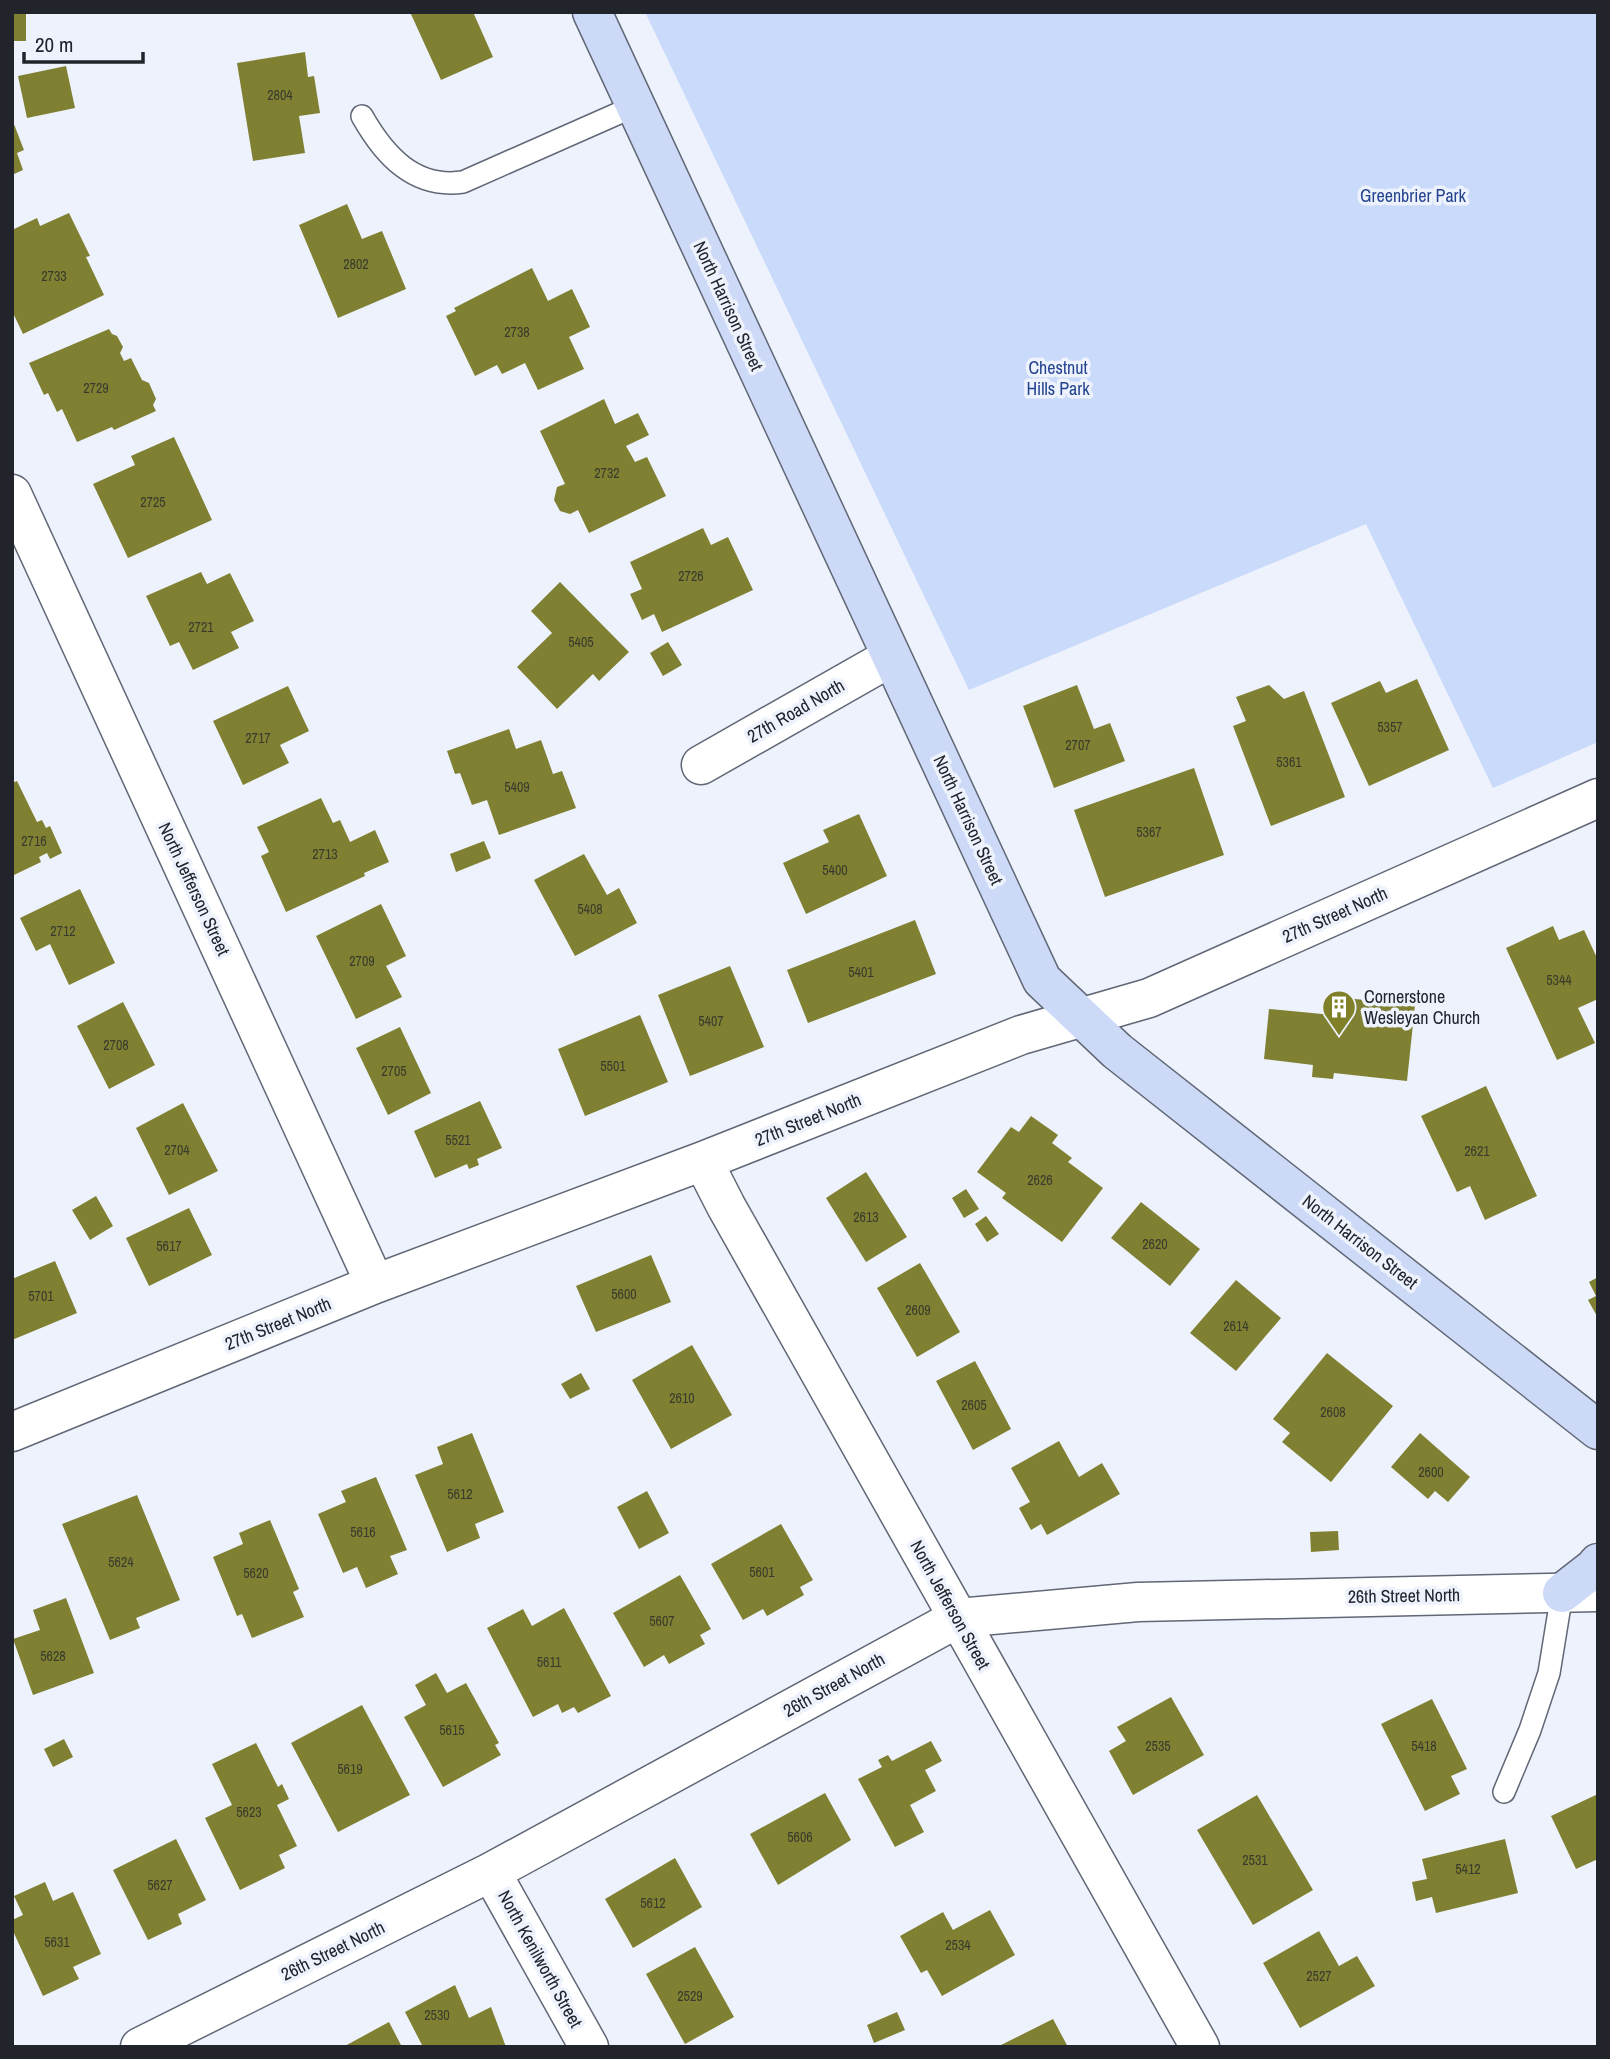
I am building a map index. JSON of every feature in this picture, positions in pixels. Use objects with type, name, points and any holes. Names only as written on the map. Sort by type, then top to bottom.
[{"type":"street","name":"North Harrison Street","points":[[592,12],[1042,979],[1117,1051],[1592,1430]]},
{"type":"street","name":"North Jefferson Street","points":[[12,494],[375,1284]]},
{"type":"street","name":"27th Road North","points":[[701,765],[891,657]]},
{"type":"street","name":"27th Street North","points":[[12,1432],[375,1284],[703,1161],[1021,1035],[1149,998],[1598,798]]},
{"type":"street","name":"North Jefferson Street","points":[[703,1161],[1200,2047]]},
{"type":"street","points":[[1580,1592],[1598,1563]]},
{"type":"street","name":"26th Street North","points":[[140,2047],[491,1872],[958,1618],[1138,1602],[1580,1592]]},
{"type":"street","name":"North Kenilworth Street","points":[[491,1872],[589,2047]]},
{"type":"lane","points":[[362,116],[374,138],[397,164],[413,174],[447,184],[463,182],[635,106]]},
{"type":"lane","points":[[1504,1792],[1530,1730],[1580,1592]]},
{"type":"green space","points":[[645,12],[1598,12],[1598,742],[1493,788],[1366,524],[969,690]]},
{"type":"building","points":[[410,12],[473,12],[493,57],[441,80]]},
{"type":"building","points":[[12,13],[26,13],[26,41],[12,41]]},
{"type":"building","points":[[305,52],[308,77],[314,76],[320,113],[299,116],[305,153],[253,161],[237,63]]},
{"type":"building","points":[[66,66],[75,108],[27,118],[18,76]]},
{"type":"building","points":[[12,119],[24,150],[17,153],[23,170],[12,175]]},
{"type":"building","points":[[347,204],[362,239],[382,231],[406,289],[338,318],[299,225]]},
{"type":"building","points":[[69,213],[90,256],[86,257],[104,295],[23,334],[12,311],[12,230],[37,218],[40,226]]},
{"type":"building","points":[[532,268],[548,301],[572,289],[590,327],[569,337],[584,369],[538,390],[525,363],[502,374],[497,365],[475,376],[446,316],[456,311],[454,308]]},
{"type":"building","points":[[109,329],[123,347],[120,353],[124,361],[131,358],[142,380],[149,383],[156,399],[153,405],[156,411],[114,430],[112,427],[77,442],[62,409],[57,412],[48,393],[44,395],[29,363]]},
{"type":"building","points":[[604,399],[615,424],[638,413],[649,435],[626,446],[635,462],[647,457],[666,496],[589,533],[578,510],[570,514],[560,511],[554,500],[557,487],[565,484],[540,431]]},
{"type":"building","points":[[174,437],[212,520],[128,558],[93,484],[135,465],[131,456]]},
{"type":"building","points":[[703,528],[711,545],[728,537],[753,590],[662,632],[654,614],[642,620],[630,594],[642,589],[630,562]]},
{"type":"building","points":[[201,572],[207,584],[230,573],[254,621],[231,632],[239,648],[193,670],[179,642],[170,646],[146,596]]},
{"type":"building","points":[[560,582],[629,652],[599,681],[593,674],[557,709],[517,667],[552,633],[531,611]]},
{"type":"building","points":[[668,642],[682,665],[663,676],[650,653]]},
{"type":"building","points":[[1417,679],[1449,750],[1369,786],[1331,703],[1380,681],[1386,693]]},
{"type":"building","points":[[1077,685],[1094,729],[1110,723],[1125,761],[1054,788],[1023,706]]},
{"type":"building","points":[[1269,685],[1284,699],[1304,691],[1345,797],[1271,826],[1233,726],[1246,721],[1236,697]]},
{"type":"building","points":[[288,686],[309,731],[280,745],[289,763],[243,785],[213,721]]},
{"type":"building","points":[[509,729],[516,749],[541,740],[553,774],[562,771],[576,808],[499,835],[487,800],[472,805],[460,773],[455,774],[447,751]]},
{"type":"building","points":[[1194,768],[1224,855],[1105,897],[1074,810]]},
{"type":"building","points":[[17,781],[37,822],[42,820],[46,828],[50,826],[62,853],[50,859],[47,853],[39,857],[41,862],[12,876],[12,783]]},
{"type":"building","points":[[321,798],[333,823],[340,820],[350,842],[375,830],[389,862],[364,873],[365,876],[286,912],[261,856],[269,852],[257,827]]},
{"type":"building","points":[[859,814],[887,876],[806,914],[783,863],[829,842],[823,830]]},
{"type":"building","points":[[484,841],[491,858],[456,872],[450,854]]},
{"type":"building","points":[[584,854],[607,895],[619,888],[637,923],[575,956],[534,880]]},
{"type":"building","points":[[80,889],[115,963],[69,985],[50,944],[36,951],[20,918]]},
{"type":"building","points":[[381,904],[406,956],[386,966],[402,997],[356,1019],[316,936]]},
{"type":"building","points":[[915,920],[936,974],[808,1023],[787,970]]},
{"type":"building","points":[[1553,926],[1559,940],[1584,930],[1598,960],[1598,999],[1578,1008],[1595,1043],[1557,1060],[1506,948]]},
{"type":"building","points":[[730,966],[764,1047],[690,1076],[658,995]]},
{"type":"building","name":"Cornerstone Wesleyan Church","points":[[1335,997],[1415,1005],[1407,1081],[1334,1073],[1333,1079],[1312,1077],[1313,1065],[1264,1059],[1269,1009],[1333,1015]]},
{"type":"building","points":[[123,1002],[155,1065],[109,1089],[77,1026]]},
{"type":"building","points":[[640,1015],[668,1082],[585,1116],[558,1049]]},
{"type":"building","points":[[400,1027],[431,1093],[388,1115],[356,1048]]},
{"type":"building","points":[[1486,1086],[1537,1196],[1485,1220],[1470,1186],[1457,1192],[1421,1116]]},
{"type":"building","points":[[480,1101],[502,1148],[477,1159],[479,1165],[469,1169],[467,1164],[435,1178],[414,1131]]},
{"type":"building","points":[[183,1103],[218,1171],[169,1195],[136,1128]]},
{"type":"building","points":[[1031,1116],[1058,1135],[1052,1143],[1072,1158],[1068,1162],[1103,1188],[1062,1242],[1002,1198],[1006,1193],[977,1172],[1011,1127],[1019,1132]]},
{"type":"building","points":[[866,1172],[907,1237],[866,1262],[826,1198]]},
{"type":"building","points":[[966,1189],[979,1209],[964,1218],[952,1198]]},
{"type":"building","points":[[96,1196],[113,1226],[90,1240],[72,1210]]},
{"type":"building","points":[[1141,1202],[1200,1249],[1170,1286],[1111,1238]]},
{"type":"building","points":[[189,1208],[212,1255],[149,1286],[126,1238]]},
{"type":"building","points":[[986,1216],[999,1234],[987,1242],[975,1224]]},
{"type":"building","points":[[651,1255],[671,1302],[596,1332],[576,1286]]},
{"type":"building","points":[[55,1261],[77,1313],[12,1340],[12,1279]]},
{"type":"building","points":[[920,1263],[960,1332],[917,1357],[877,1288]]},
{"type":"building","points":[[1598,1277],[1598,1318],[1588,1300],[1596,1296],[1589,1282]]},
{"type":"building","points":[[1236,1280],[1281,1318],[1236,1371],[1190,1333]]},
{"type":"building","points":[[692,1345],[732,1415],[671,1449],[632,1380]]},
{"type":"building","points":[[1327,1353],[1393,1406],[1331,1482],[1282,1442],[1290,1433],[1273,1419]]},
{"type":"building","points":[[975,1361],[1011,1429],[973,1450],[936,1381]]},
{"type":"building","points":[[581,1373],[590,1389],[570,1399],[561,1384]]},
{"type":"building","points":[[472,1433],[504,1512],[475,1524],[480,1538],[447,1552],[415,1475],[443,1464],[437,1447]]},
{"type":"building","points":[[1420,1433],[1470,1477],[1448,1502],[1435,1491],[1428,1499],[1391,1467]]},
{"type":"building","points":[[1059,1441],[1079,1477],[1102,1463],[1120,1494],[1047,1535],[1041,1524],[1031,1530],[1019,1508],[1030,1502],[1011,1468]]},
{"type":"building","points":[[376,1477],[407,1550],[390,1556],[398,1574],[366,1588],[357,1567],[343,1573],[318,1514],[346,1502],[341,1491]]},
{"type":"building","points":[[647,1491],[669,1533],[639,1549],[617,1507]]},
{"type":"building","points":[[137,1495],[180,1600],[136,1618],[140,1628],[110,1640],[62,1524]]},
{"type":"building","points":[[270,1520],[299,1589],[293,1592],[304,1617],[252,1638],[242,1614],[237,1616],[213,1557],[243,1544],[239,1533]]},
{"type":"building","points":[[781,1524],[813,1580],[800,1587],[804,1595],[767,1616],[763,1609],[743,1620],[711,1564]]},
{"type":"building","points":[[1338,1531],[1339,1550],[1311,1552],[1310,1532]]},
{"type":"building","points":[[680,1575],[711,1629],[700,1635],[705,1644],[669,1664],[664,1655],[644,1667],[613,1613]]},
{"type":"building","points":[[66,1598],[94,1673],[33,1695],[13,1639],[40,1630],[33,1610]]},
{"type":"building","points":[[564,1608],[611,1696],[578,1713],[574,1707],[562,1713],[558,1704],[533,1717],[487,1628],[523,1609],[532,1626]]},
{"type":"building","points":[[436,1673],[447,1693],[466,1683],[499,1743],[495,1745],[501,1755],[443,1787],[404,1717],[426,1705],[415,1685]]},
{"type":"building","points":[[1171,1697],[1204,1755],[1133,1795],[1109,1751],[1126,1741],[1117,1727]]},
{"type":"building","points":[[1432,1699],[1467,1769],[1451,1776],[1460,1794],[1425,1811],[1381,1724]]},
{"type":"building","points":[[362,1705],[410,1795],[338,1832],[291,1743]]},
{"type":"building","points":[[64,1739],[73,1757],[53,1767],[44,1749]]},
{"type":"building","points":[[931,1741],[942,1761],[925,1770],[936,1791],[910,1805],[924,1832],[895,1847],[858,1779],[882,1767],[878,1760],[888,1755],[892,1761]]},
{"type":"building","points":[[256,1743],[278,1787],[282,1784],[289,1799],[277,1805],[297,1846],[279,1855],[285,1868],[240,1890],[205,1818],[232,1805],[212,1764]]},
{"type":"building","points":[[825,1793],[851,1840],[778,1885],[750,1834]]},
{"type":"building","points":[[1598,1794],[1598,1859],[1576,1869],[1551,1816]]},
{"type":"building","points":[[1257,1795],[1313,1890],[1253,1925],[1197,1830]]},
{"type":"building","points":[[176,1839],[206,1900],[178,1914],[182,1924],[148,1940],[113,1870]]},
{"type":"building","points":[[1505,1839],[1518,1893],[1436,1913],[1432,1897],[1416,1901],[1412,1882],[1427,1879],[1422,1859]]},
{"type":"building","points":[[675,1858],[702,1907],[633,1948],[605,1899]]},
{"type":"building","points":[[45,1882],[53,1901],[73,1892],[101,1954],[73,1967],[79,1979],[43,1996],[12,1929],[12,1920],[23,1915],[14,1896]]},
{"type":"building","points":[[990,1910],[1015,1955],[942,1996],[927,1970],[921,1973],[900,1936],[943,1912],[953,1930]]},
{"type":"building","points":[[1319,1931],[1339,1966],[1357,1956],[1375,1986],[1300,2028],[1263,1963]]},
{"type":"building","points":[[695,1947],[734,2017],[685,2044],[646,1974]]},
{"type":"building","points":[[455,1985],[469,2018],[491,2007],[506,2047],[423,2047],[405,2012]]},
{"type":"building","points":[[897,2012],[905,2030],[874,2043],[867,2025]]},
{"type":"building","points":[[1053,2019],[1068,2047],[997,2047]]},
{"type":"building","points":[[389,2022],[402,2047],[343,2047]]},
{"type":"place","name":"Cornerstone Wesleyan Church","points":[[1339,1037]]},
{"type":"park label","name":"Greenbrier Park","points":[[1413,196]]},
{"type":"park label","name":"Chestnut Hills Park","points":[[1058,378]]}]
